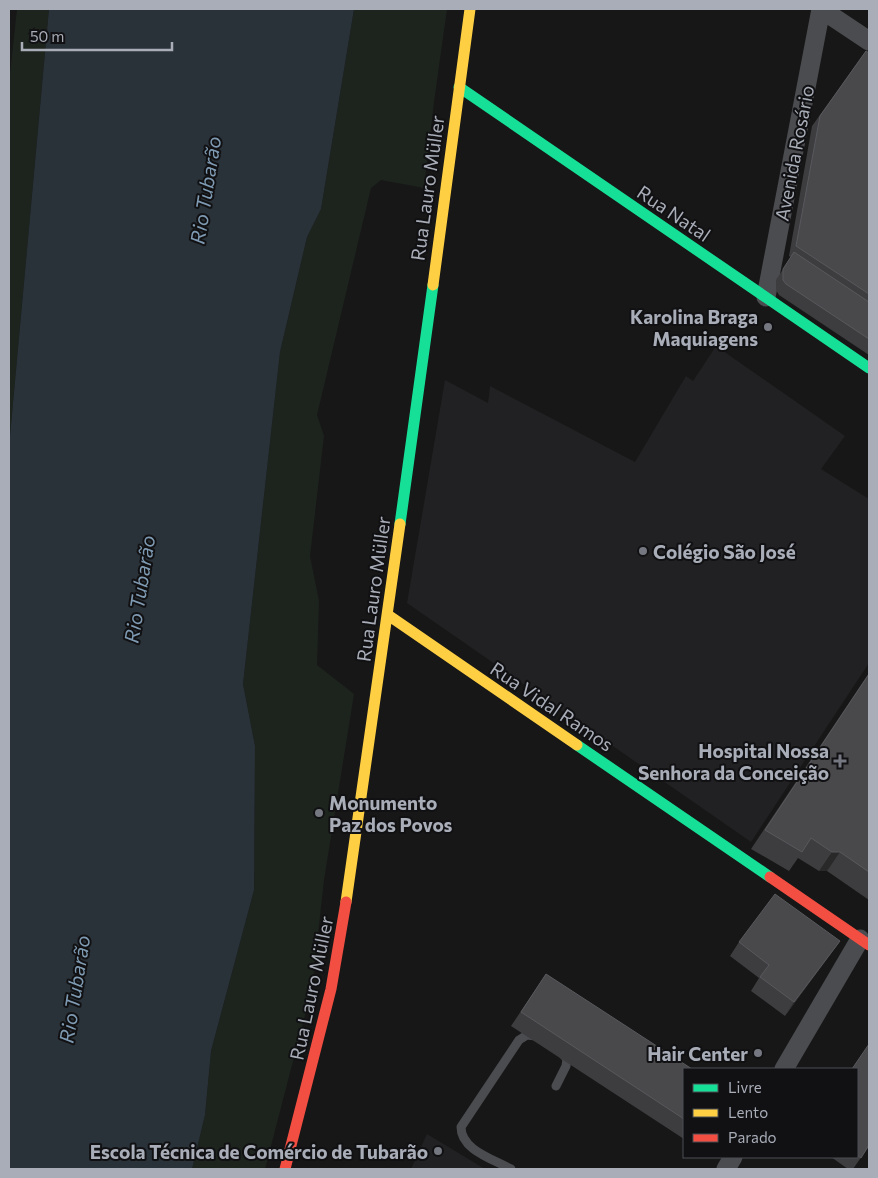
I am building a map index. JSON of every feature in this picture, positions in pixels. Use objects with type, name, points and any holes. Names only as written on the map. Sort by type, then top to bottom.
[{"type":"main road","name":"Rua Lauro Müller","points":[[285,1169],[333,981],[388,615],[470,9]]},
{"type":"main road","name":"Rua Natal","points":[[459,86],[869,368]]},
{"type":"main road","name":"Rua Vidal Ramos","points":[[388,615],[865,942]]},
{"type":"street","points":[[821,9],[869,41]]},
{"type":"street","name":"Avenida Rosário","points":[[766,297],[821,9]]},
{"type":"street","points":[[785,1068],[865,942]]},
{"type":"street","points":[[726,1169],[732,1158]]},
{"type":"lane","points":[[510,1169],[469,1146],[461,1136],[461,1127],[518,1040],[527,1035],[538,1036],[564,1054],[567,1059],[566,1066],[556,1086]]},
{"type":"shaded area","points":[[17,9],[49,9],[9,447],[9,83]]},
{"type":"shaded area","points":[[354,9],[447,9],[424,188],[381,180],[371,188],[317,415],[324,436],[310,556],[319,601],[317,665],[354,694],[324,880],[312,988],[265,1169],[192,1169],[205,1115],[211,1051],[254,890],[255,746],[243,684],[280,352],[307,237],[321,209]]},
{"type":"shaded area","name":"Colégio São José","points":[[716,346],[845,436],[821,469],[869,499],[869,663],[751,842],[407,603],[445,380],[488,403],[490,386],[635,462],[686,376],[693,381]]},
{"type":"shaded area","name":"Escola Técnica de Comércio de Tubarão","points":[[427,1134],[485,1169],[411,1169]]},
{"type":"water","name":"Rio Tubarão","points":[[49,9],[354,9],[321,209],[307,237],[280,352],[243,684],[255,746],[254,890],[211,1051],[205,1115],[192,1169],[9,1169],[9,447]]},
{"type":"building","points":[[866,51],[869,53],[869,294],[796,246],[820,116]]},
{"type":"building","points":[[794,252],[869,302],[869,339],[786,284],[783,280],[783,269]]},
{"type":"building","name":"Hospital Nossa Senhora da Conceição","points":[[869,674],[869,872],[840,852],[832,852],[811,838],[802,852],[765,830]]},
{"type":"building","points":[[775,894],[840,941],[794,1002],[760,977],[769,965],[739,942]]},
{"type":"building","points":[[546,974],[690,1068],[683,1068],[683,1118],[521,1012]]},
{"type":"building","points":[[869,1044],[869,1145],[861,1158],[858,1156],[858,1068],[853,1068]]},
{"type":"traffic: fast","points":[[459,87],[869,368]]},
{"type":"traffic: fast","points":[[400,524],[433,285]]},
{"type":"traffic: fast","points":[[577,745],[770,877]]},
{"type":"traffic: slow","points":[[433,285],[470,9]]},
{"type":"traffic: slow","points":[[346,902],[400,524]]},
{"type":"traffic: slow","points":[[388,615],[577,745]]},
{"type":"traffic: jam","points":[[770,877],[869,945]]},
{"type":"traffic: jam","points":[[285,1169],[331,989],[346,902]]},
{"type":"place","name":"Karolina Braga Maquiagens","points":[[768,327]]},
{"type":"place","name":"Colégio São José","points":[[643,551]]},
{"type":"place","name":"Hospital Nossa Senhora da Conceição","points":[[840,761]]},
{"type":"place","name":"Monumento Paz dos Povos","points":[[319,813]]},
{"type":"place","name":"Hair Center","points":[[758,1053]]},
{"type":"place","name":"Escola Técnica de Comércio de Tubarão","points":[[438,1151]]}]
